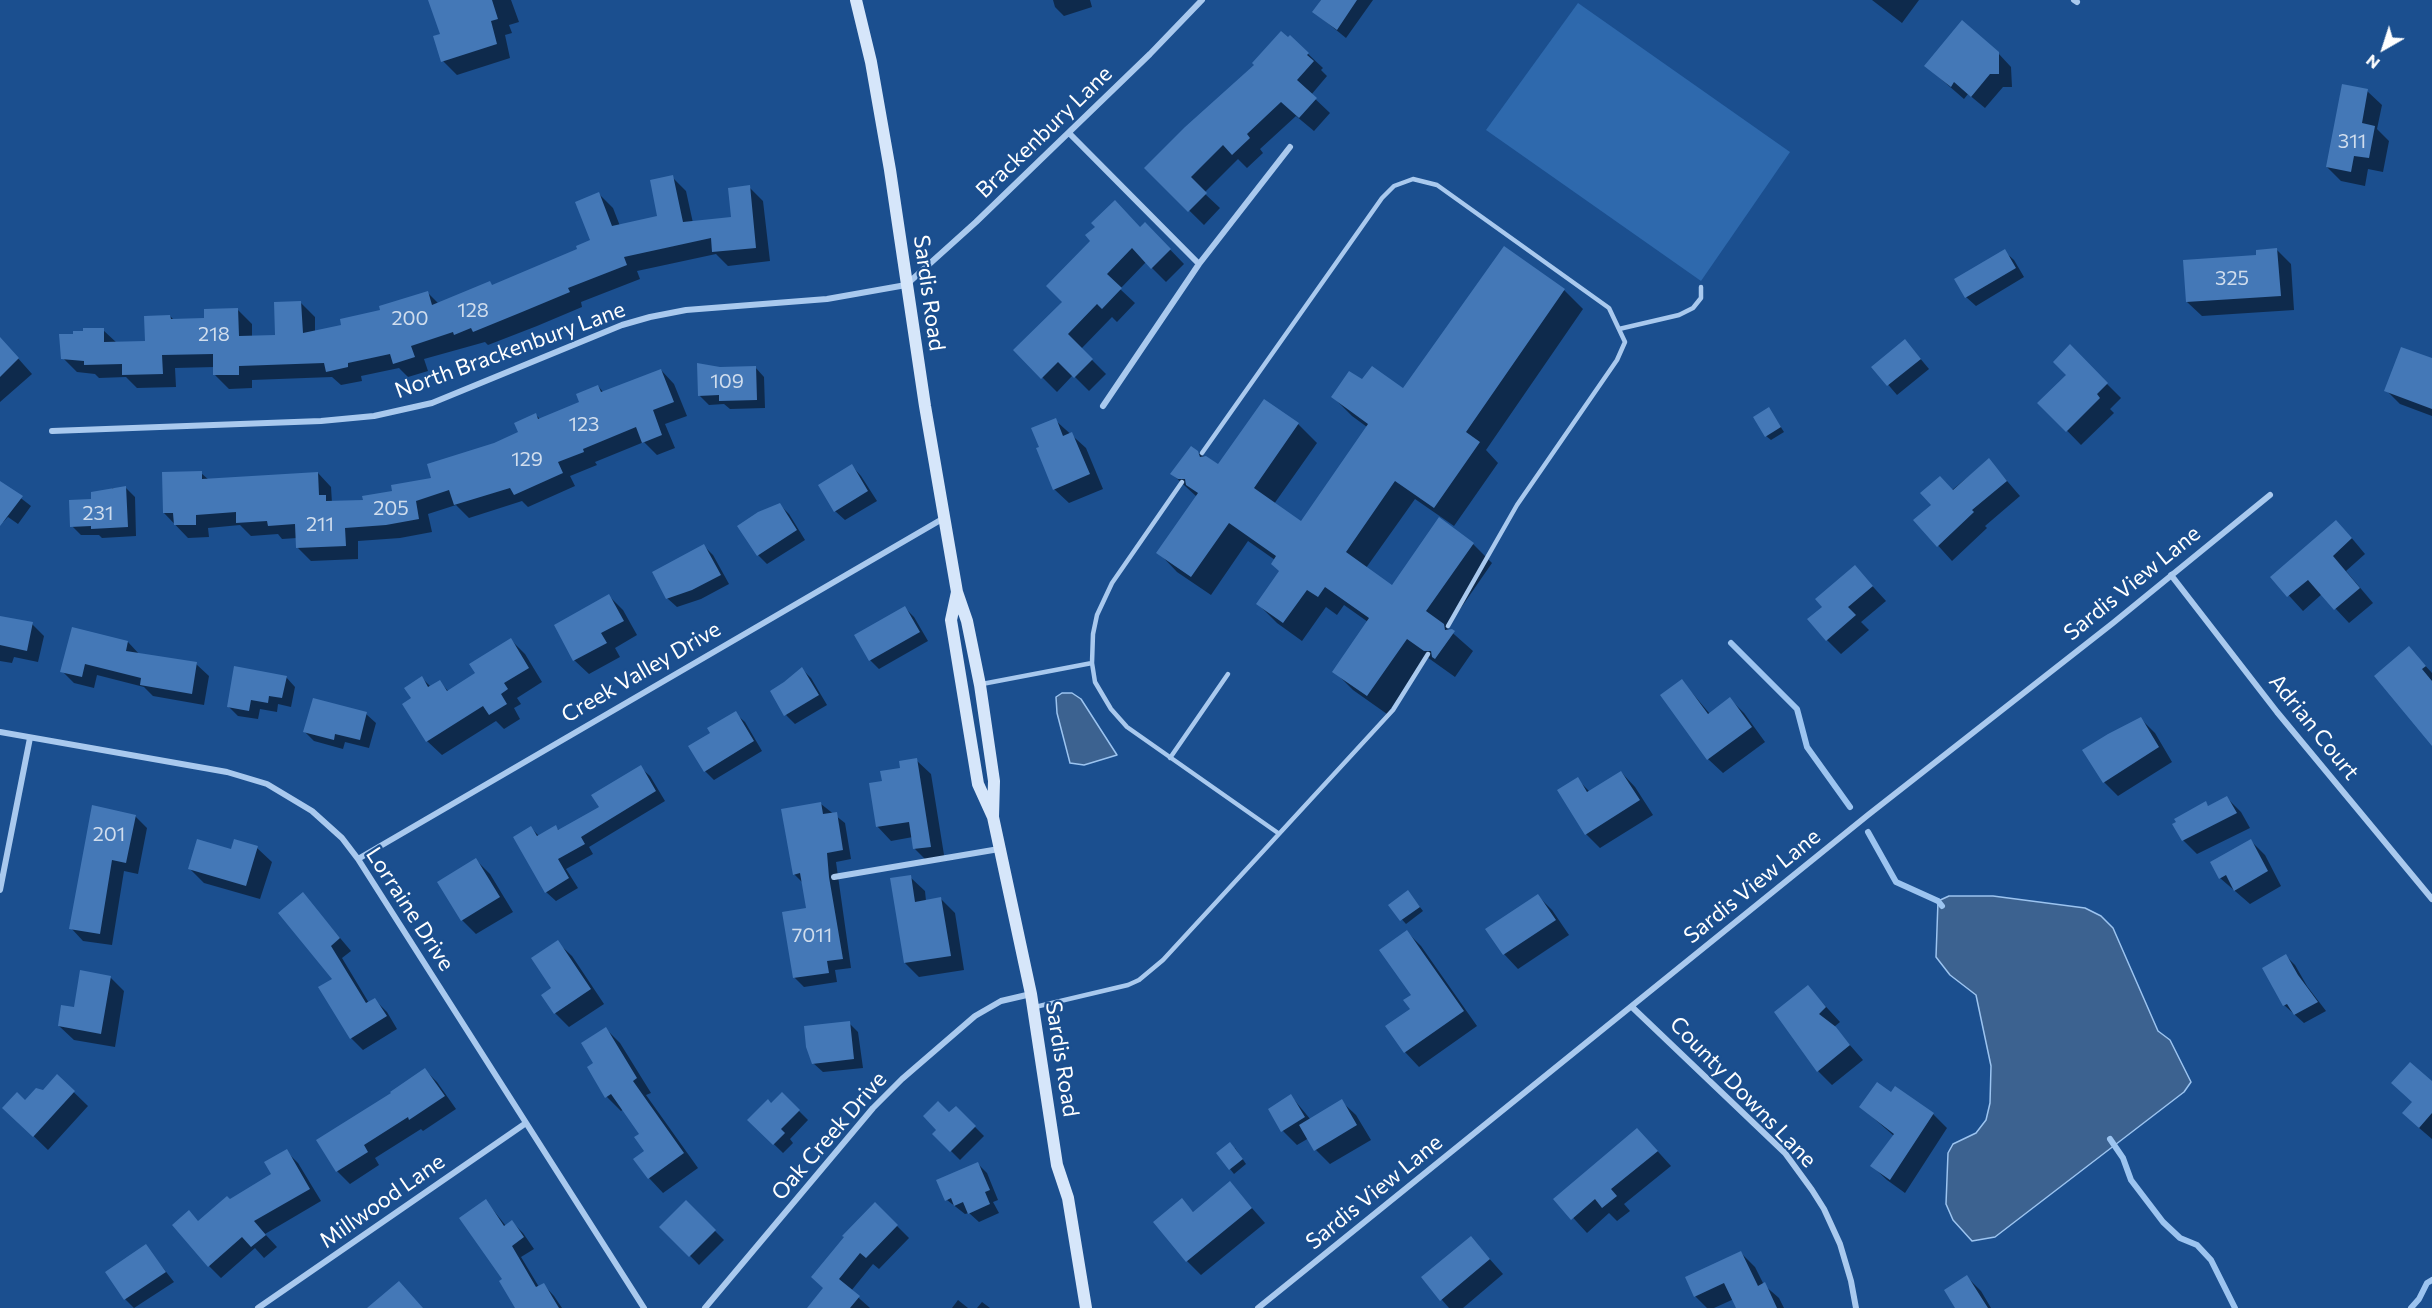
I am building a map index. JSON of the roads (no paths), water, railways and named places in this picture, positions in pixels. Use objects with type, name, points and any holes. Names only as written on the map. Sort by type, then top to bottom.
[{"type":"main road","name":"Sardis Road","points":[[856,0],[871,62],[890,170],[906,285],[957,592],[967,621],[980,685],[994,781],[993,817],[1031,994],[1057,1165],[1068,1198],[1086,1308]]},
{"type":"main road","name":"Sardis Road","points":[[957,592],[951,620],[978,784],[993,817]]},
{"type":"street","name":"Brackenbury Lane","points":[[906,285],[1069,133],[1202,0]]},
{"type":"street","points":[[1069,133],[1199,264]]},
{"type":"street","points":[[1103,405],[1199,264],[1290,147]]},
{"type":"street","name":"North Brackenbury Lane","points":[[52,431],[321,421],[374,416],[432,403],[622,326],[650,317],[686,310],[827,299],[906,285]]},
{"type":"street","name":"Sardis View Lane","points":[[1258,1308],[1868,815],[2270,495]]},
{"type":"street","name":"Creek Valley Drive","points":[[358,859],[944,518]]},
{"type":"street","name":"Adrian Court","points":[[2171,576],[2277,712],[2432,899]]},
{"type":"street","name":"Lorraine Drive","points":[[0,732],[227,772],[267,784],[312,811],[342,838],[358,859],[644,1308]]},
{"type":"street","points":[[0,890],[30,738]]},
{"type":"street","points":[[834,877],[999,849]]},
{"type":"street","name":"Oak Creek Drive","points":[[705,1308],[873,1108],[902,1079],[975,1016],[1001,1001],[1031,994]]},
{"type":"street","name":"County Downs Lane","points":[[1632,1007],[1785,1153],[1824,1209],[1840,1244],[1856,1308]]},
{"type":"street","name":"Millwood Lane","points":[[258,1308],[526,1123]]},
{"type":"lane","points":[[1202,453],[1382,198],[1394,186],[1413,179],[1437,186],[1609,308],[1625,342],[1617,360],[1517,505],[1448,626]]},
{"type":"lane","points":[[1619,329],[1678,315],[1693,308],[1701,298],[1701,287]]},
{"type":"lane","points":[[1182,482],[1112,583],[1097,615],[1093,634],[1092,663],[1095,682],[1111,710],[1127,727],[1278,833]]},
{"type":"lane","points":[[1033,1007],[1128,985],[1139,980],[1163,960],[1393,710],[1428,654]]},
{"type":"lane","points":[[980,685],[1092,663]]},
{"type":"lane","points":[[1170,758],[1228,674]]},
{"type":"waterway","points":[[1731,643],[1797,709],[1807,747],[1850,807]]},
{"type":"waterway","points":[[1868,832],[1896,882],[1938,901],[1942,906]]},
{"type":"waterway","points":[[2110,1139],[2123,1158],[2131,1180],[2163,1222],[2180,1238],[2197,1245],[2211,1260],[2235,1308]]},
{"type":"waterway","points":[[2411,1308],[2419,1299],[2427,1283],[2432,1280]]}]
